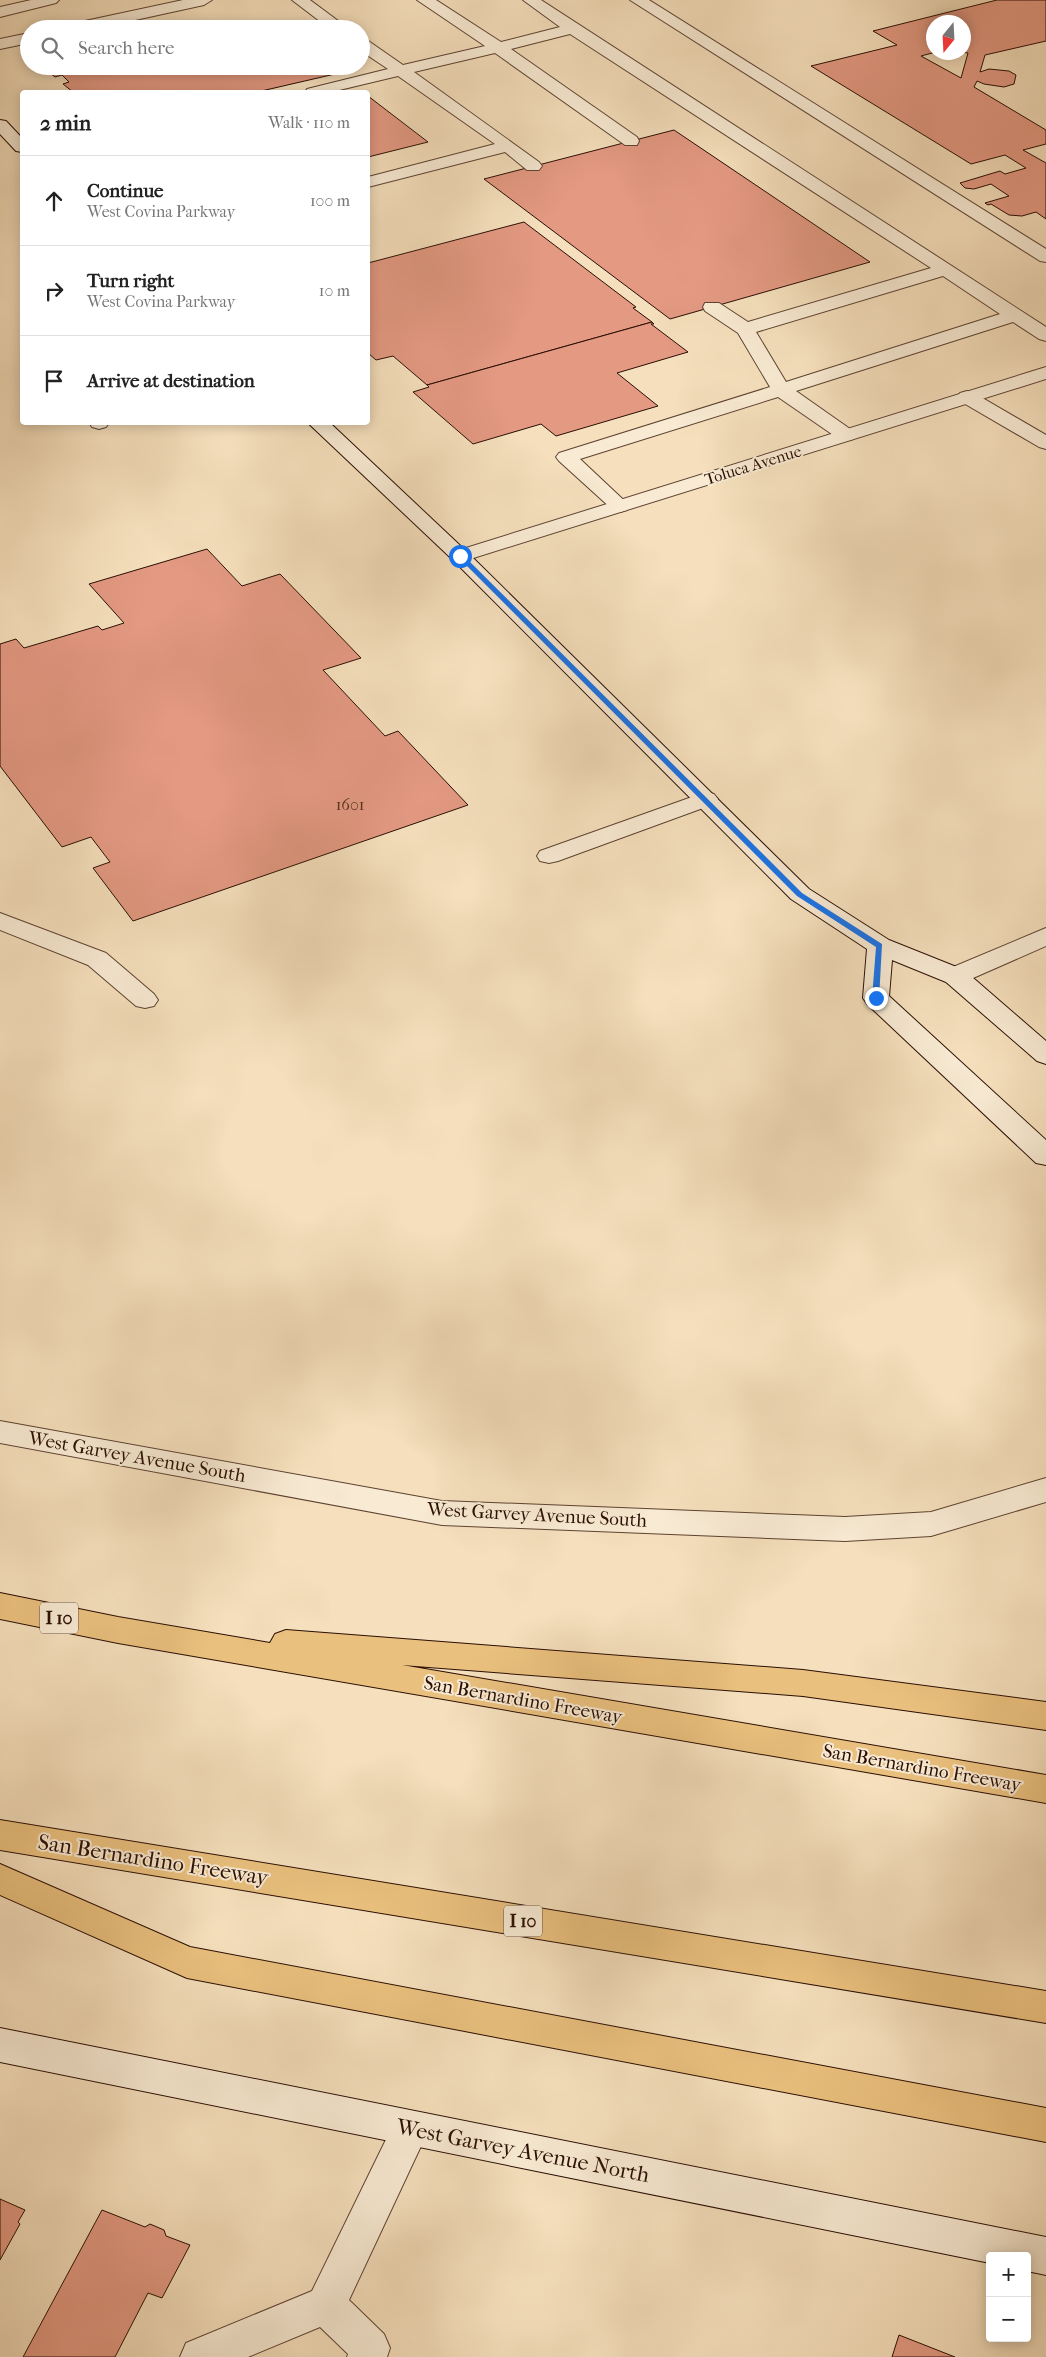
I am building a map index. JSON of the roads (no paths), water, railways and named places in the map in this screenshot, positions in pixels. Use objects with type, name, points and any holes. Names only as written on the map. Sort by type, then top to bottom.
[{"type":"highway","name":"San Bernardino Freeway","points":[[0,1606],[118,1630],[1046,1789]]},
{"type":"highway","points":[[118,1630],[803,1683],[1046,1716]]},
{"type":"highway","name":"San Bernardino Freeway","points":[[0,1835],[1046,2007]]},
{"type":"highway","points":[[0,1879],[187,1962],[1046,2125]]},
{"type":"street","points":[[0,12],[51,0]]},
{"type":"street","points":[[112,20],[204,0]]},
{"type":"street","points":[[300,0],[328,20]]},
{"type":"street","points":[[425,0],[498,47],[631,141]]},
{"type":"street","points":[[531,0],[1046,335]]},
{"type":"street","points":[[638,0],[1046,258]]},
{"type":"street","points":[[321,90],[573,29]]},
{"type":"street","points":[[0,44],[20,40]]},
{"type":"street","points":[[370,48],[508,146],[533,166]]},
{"type":"street","points":[[0,126],[20,145]]},
{"type":"street","points":[[370,181],[508,146]]},
{"type":"street","points":[[745,329],[945,270]]},
{"type":"street","points":[[712,307],[745,329],[781,390],[846,435]]},
{"type":"street","points":[[620,506],[566,457],[1015,315]]},
{"type":"street","name":"Toluca Avenue","points":[[460,556],[1046,373]]},
{"type":"street","points":[[967,398],[1046,443]]},
{"type":"street","points":[[320,425],[460,556],[800,894],[880,946],[955,976],[1046,1055]]},
{"type":"street","points":[[549,856],[706,799]]},
{"type":"street","points":[[0,921],[97,959],[145,1000]]},
{"type":"street","points":[[955,976],[1046,936]]},
{"type":"street","points":[[880,946],[876,998],[1046,1156]]},
{"type":"street","name":"West Garvey Avenue South","points":[[0,1432],[442,1514],[844,1529],[931,1524],[1046,1490]]},
{"type":"street","name":"West Garvey Avenue North","points":[[0,2045],[1046,2256]]},
{"type":"street","points":[[200,2357],[326,2305],[410,2129]]},
{"type":"street","points":[[326,2305],[370,2348],[367,2357]]}]
